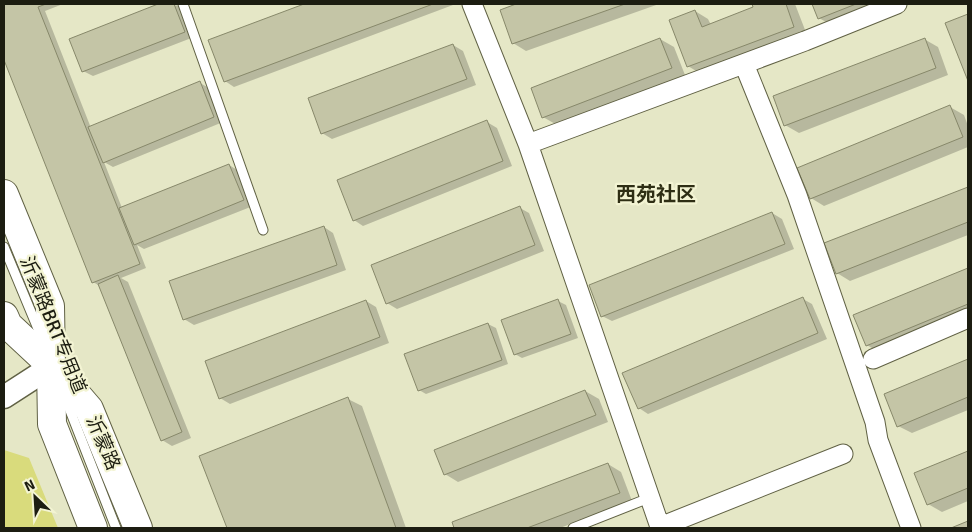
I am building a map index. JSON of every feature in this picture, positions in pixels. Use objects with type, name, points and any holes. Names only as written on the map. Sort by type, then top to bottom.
[{"type":"main road","points":[[4,194],[50,306],[52,424],[93,528]]},
{"type":"main road","name":"沂蒙路","points":[[4,316],[8,325],[52,366],[89,409],[138,528]]},
{"type":"street","points":[[472,4],[528,144],[660,527],[843,454]]},
{"type":"street","points":[[528,144],[744,64],[898,4]]},
{"type":"street","points":[[744,64],[797,195],[872,413],[878,440],[911,528]]},
{"type":"street","points":[[873,359],[968,318]]},
{"type":"street","points":[[4,378],[52,366]]},
{"type":"street","points":[[4,397],[52,366]]},
{"type":"lane","points":[[183,4],[263,230]]},
{"type":"lane","name":"沂蒙路BRT专用道","points":[[4,246],[116,528]]},
{"type":"lane","points":[[573,528],[649,498]]},
{"type":"shaded area","points":[[4,450],[29,458],[58,528],[4,528]]},
{"type":"building","points":[[4,4],[46,4],[38,7],[140,264],[92,283],[4,60]]},
{"type":"building","points":[[158,4],[174,4],[185,32],[82,72],[69,39]]},
{"type":"building","points":[[304,4],[433,4],[224,82],[208,40]]},
{"type":"building","points":[[516,4],[625,4],[512,44],[500,10]]},
{"type":"building","points":[[752,4],[786,4],[794,27],[687,67],[669,20],[695,10],[702,27],[753,7]]},
{"type":"building","points":[[812,4],[856,4],[818,19]]},
{"type":"building","points":[[968,14],[968,81],[945,23]]},
{"type":"building","points":[[660,38],[672,68],[542,118],[531,88]]},
{"type":"building","points":[[925,38],[936,68],[784,126],[773,96]]},
{"type":"building","points":[[453,44],[467,79],[321,134],[308,98]]},
{"type":"building","points":[[200,81],[214,117],[103,163],[88,127]]},
{"type":"building","points":[[950,105],[963,137],[810,199],[797,168]]},
{"type":"building","points":[[487,120],[503,161],[353,221],[337,180]]},
{"type":"building","points":[[229,164],[244,200],[134,245],[119,208]]},
{"type":"building","points":[[968,187],[968,222],[836,274],[824,243]]},
{"type":"building","points":[[520,206],[535,245],[386,304],[371,265]]},
{"type":"building","points":[[772,212],[785,244],[601,317],[589,285]]},
{"type":"building","points":[[324,226],[337,265],[183,320],[169,281]]},
{"type":"building","points":[[968,268],[968,304],[866,346],[853,315]]},
{"type":"building","points":[[118,275],[182,432],[161,441],[98,284]]},
{"type":"building","points":[[803,297],[818,333],[638,409],[622,373]]},
{"type":"building","points":[[558,299],[571,334],[514,355],[501,320]]},
{"type":"building","points":[[366,300],[380,337],[219,399],[205,361]]},
{"type":"building","points":[[488,323],[502,360],[418,391],[404,354]]},
{"type":"building","points":[[968,359],[968,397],[897,427],[884,394]]},
{"type":"building","points":[[585,390],[596,415],[444,475],[434,450]]},
{"type":"building","points":[[348,397],[396,528],[227,528],[199,456]]},
{"type":"building","points":[[968,451],[968,488],[927,505],[914,473]]},
{"type":"building","points":[[608,463],[620,493],[527,528],[454,528],[452,522]]},
{"type":"building","points":[[968,521],[968,528],[951,528]]},
{"type":"district","name":"西苑社区","points":[[656,194]]}]
